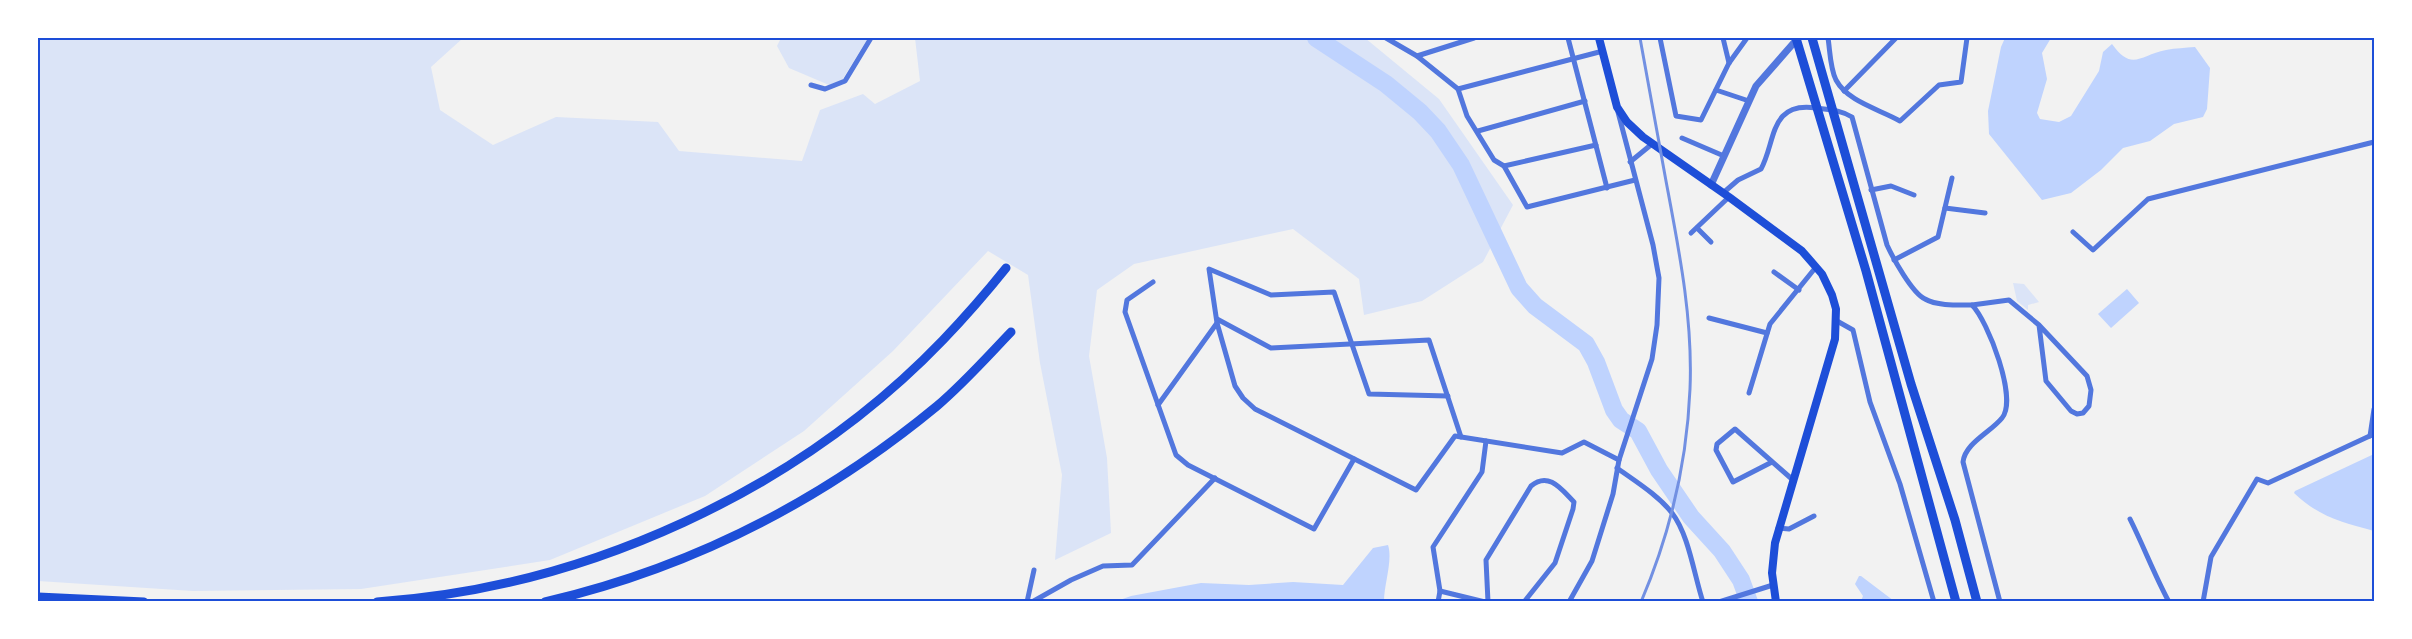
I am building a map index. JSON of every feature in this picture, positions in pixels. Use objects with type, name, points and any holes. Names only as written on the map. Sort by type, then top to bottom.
[{"type":"highway","points":[[1797,38],[1866,271],[1956,602]]},
{"type":"highway","points":[[1812,38],[1911,384],[1955,520],[1977,602]]},
{"type":"highway","points":[[377,602],[452,594],[565,568],[617,551],[723,503],[813,448],[867,408],[942,342],[1006,268]]},
{"type":"highway","points":[[545,602],[642,575],[692,556],[794,506],[845,474],[938,404],[1011,332]]},
{"type":"highway","points":[[38,597],[144,602]]},
{"type":"main road","points":[[1599,38],[1617,107],[1627,122],[1652,144],[1802,251],[1827,281],[1833,295],[1837,321],[1833,346],[1778,528],[1773,560],[1776,602]]},
{"type":"street","points":[[811,85],[825,89],[846,81],[871,38]]},
{"type":"street","points":[[1386,38],[1417,56],[1458,89],[1467,116],[1494,160],[1504,166],[1527,207],[1635,180]]},
{"type":"street","points":[[1417,56],[1474,38]]},
{"type":"street","points":[[1568,38],[1575,57],[1607,188]]},
{"type":"street","points":[[1660,38],[1676,116],[1701,120],[1729,63],[1747,38]]},
{"type":"street","points":[[1723,38],[1729,63]]},
{"type":"street","points":[[1711,185],[1756,86],[1797,38]]},
{"type":"street","points":[[1828,38],[1835,78],[1844,91],[1900,121],[1939,85],[1960,82],[1966,38]]},
{"type":"street","points":[[1844,91],[1896,38]]},
{"type":"street","points":[[1458,89],[1603,51]]},
{"type":"street","points":[[1716,90],[1749,101]]},
{"type":"street","points":[[1478,131],[1585,101]]},
{"type":"street","points":[[1569,602],[1589,568],[1613,494],[1619,460],[1652,359],[1657,326],[1659,278],[1653,245],[1617,107]]},
{"type":"street","points":[[1691,233],[1738,180],[1761,169],[1775,125],[1785,114],[1797,108],[1809,107],[1844,112],[1852,117],[1887,245],[1894,260],[1924,299],[1972,305],[2009,300],[2039,325],[2087,376],[2091,390],[2089,406],[2083,413],[2077,414],[2071,411],[2046,381],[2039,325]]},
{"type":"street","points":[[1682,138],[1724,156]]},
{"type":"street","points":[[2073,231],[2093,250],[2148,199],[2374,142]]},
{"type":"street","points":[[1630,162],[1652,144]]},
{"type":"street","points":[[1504,166],[1596,145]]},
{"type":"street","points":[[1894,260],[1938,237],[1952,178]]},
{"type":"street","points":[[1871,190],[1891,186],[1914,195]]},
{"type":"street","points":[[1945,208],[1985,213]]},
{"type":"street","points":[[1697,228],[1711,242]]},
{"type":"street","points":[[1749,393],[1770,324],[1816,267]]},
{"type":"street","points":[[1448,396],[1369,394],[1335,292],[1271,295],[1209,269],[1217,321],[1235,386],[1243,398],[1255,409],[1416,490],[1455,436],[1562,453],[1584,442],[1619,460]]},
{"type":"street","points":[[1774,272],[1799,290]]},
{"type":"street","points":[[1153,282],[1127,300],[1125,312],[1176,455],[1188,465],[1314,530],[1354,459]]},
{"type":"street","points":[[1972,305],[1982,317],[1989,332],[2008,400],[2007,410],[2002,418],[1966,452],[1963,462],[2000,602]]},
{"type":"street","points":[[1721,322],[1724,313]]},
{"type":"street","points":[[1709,318],[1767,333]]},
{"type":"street","points":[[1158,405],[1217,321]]},
{"type":"street","points":[[1217,321],[1271,348],[1430,340],[1461,436]]},
{"type":"street","points":[[1837,321],[1854,333],[1870,402],[1900,484],[1934,602]]},
{"type":"street","points":[[2203,602],[2211,557],[2257,479],[2268,483],[2372,435],[2374,409]]},
{"type":"street","points":[[1772,462],[1733,482],[1716,450],[1717,444],[1735,429],[1793,480]]},
{"type":"street","points":[[1438,602],[1440,591],[1433,547],[1482,472],[1486,441]]},
{"type":"street","points":[[1617,468],[1661,501],[1674,515],[1682,532],[1703,602]]},
{"type":"street","points":[[1032,602],[1071,580],[1103,566],[1132,565],[1215,478]]},
{"type":"street","points":[[1440,591],[1487,602],[1486,560],[1531,486],[1539,481],[1556,483],[1574,502],[1573,509],[1555,563],[1524,602]]},
{"type":"street","points":[[1778,528],[1788,529],[1814,516]]},
{"type":"street","points":[[2130,519],[2144,546],[2150,567],[2169,602]]},
{"type":"street","points":[[1027,602],[1035,570]]},
{"type":"street","points":[[1719,602],[1773,585]]},
{"type":"shaded area","points":[[38,38],[463,38],[431,67],[440,110],[493,145],[556,117],[658,122],[679,151],[802,161],[820,110],[863,94],[875,104],[920,81],[915,38],[1365,38],[1439,99],[1513,205],[1483,262],[1422,301],[1364,315],[1359,279],[1293,229],[1134,264],[1097,290],[1089,356],[1107,458],[1111,533],[1055,560],[1062,475],[1040,363],[1028,275],[988,251],[893,351],[804,431],[705,496],[550,560],[361,589],[193,591],[38,581]]},
{"type":"shaded area","points":[[781,38],[868,38],[842,80],[829,85],[789,68],[777,46]]},
{"type":"shaded area","points":[[2013,283],[2024,284],[2039,302],[2028,305],[2028,310],[2017,301]]},
{"type":"water","points":[[2005,38],[2051,38],[2042,53],[2047,79],[2037,113],[2040,119],[2059,122],[2071,116],[2099,71],[2103,52],[2112,44],[2119,53],[2131,60],[2166,50],[2195,47],[2210,68],[2207,109],[2203,117],[2174,124],[2150,141],[2123,148],[2101,170],[2071,193],[2042,200],[1989,134],[1988,111],[2001,47]]},
{"type":"water","points":[[2127,289],[2139,303],[2111,328],[2098,314]]},
{"type":"water","points":[[2374,454],[2374,531],[2322,513],[2294,493],[2295,491]]},
{"type":"water","points":[[1388,545],[1389,558],[1384,601],[1117,601],[1131,596],[1201,583],[1249,585],[1293,582],[1343,585],[1373,548]]},
{"type":"water","points":[[1859,576],[1894,601],[1861,601],[1863,596],[1855,584]]},
{"type":"waterway","points":[[1316,38],[1386,84],[1420,112],[1438,131],[1461,165],[1519,288],[1535,306],[1586,344],[1596,362],[1614,410],[1621,420],[1638,431],[1659,470],[1691,517],[1722,551],[1741,580],[1749,602]]},
{"type":"railway","points":[[1640,38],[1680,259],[1687,311],[1690,363],[1688,417],[1681,471],[1668,524],[1641,602]]}]
